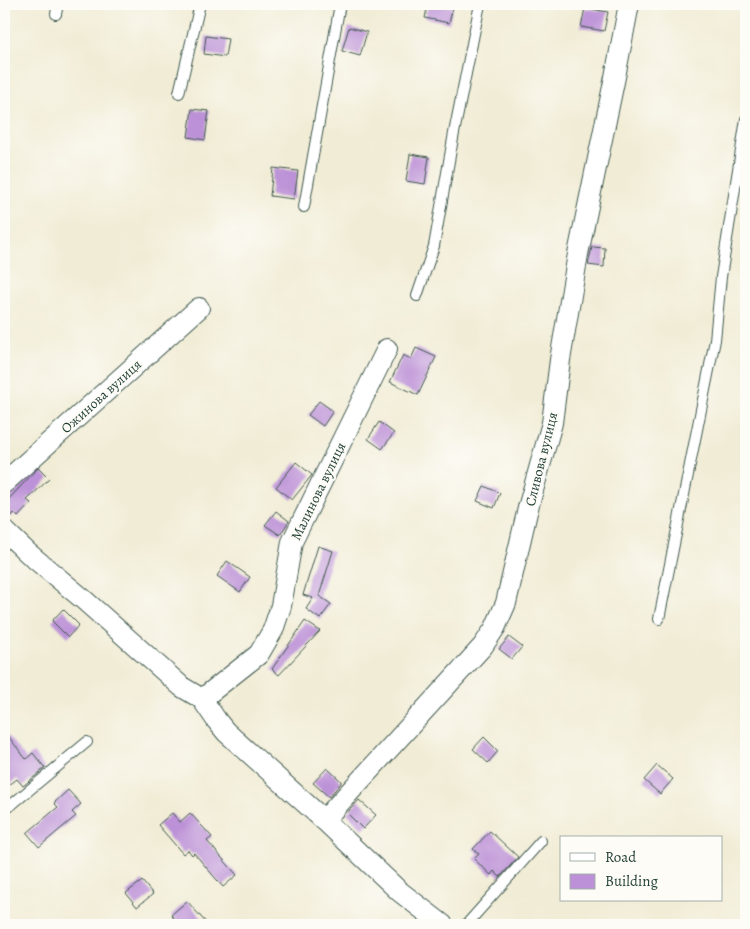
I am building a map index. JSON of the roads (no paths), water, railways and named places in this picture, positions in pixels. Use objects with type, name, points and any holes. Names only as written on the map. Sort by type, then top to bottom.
[{"type":"street","name":"Сливова вулиця","points":[[324,820],[484,646],[496,628],[506,603],[528,508],[552,423],[560,360],[578,254],[629,4]]},
{"type":"street","name":"Ожинова вулиця","points":[[4,484],[199,308]]},
{"type":"street","name":"Малинова вулиця","points":[[202,699],[259,654],[273,630],[281,606],[292,542],[387,349]]},
{"type":"street","points":[[4,530],[182,687],[202,699],[226,732],[324,820],[399,891],[443,925]]},
{"type":"lane","points":[[179,93],[200,4]]},
{"type":"lane","points":[[304,207],[340,4]]},
{"type":"lane","points":[[417,296],[434,246],[480,4]]},
{"type":"lane","points":[[659,619],[715,340],[723,267],[746,119]]},
{"type":"lane","points":[[4,811],[87,742]]},
{"type":"lane","points":[[466,925],[542,841]]}]
